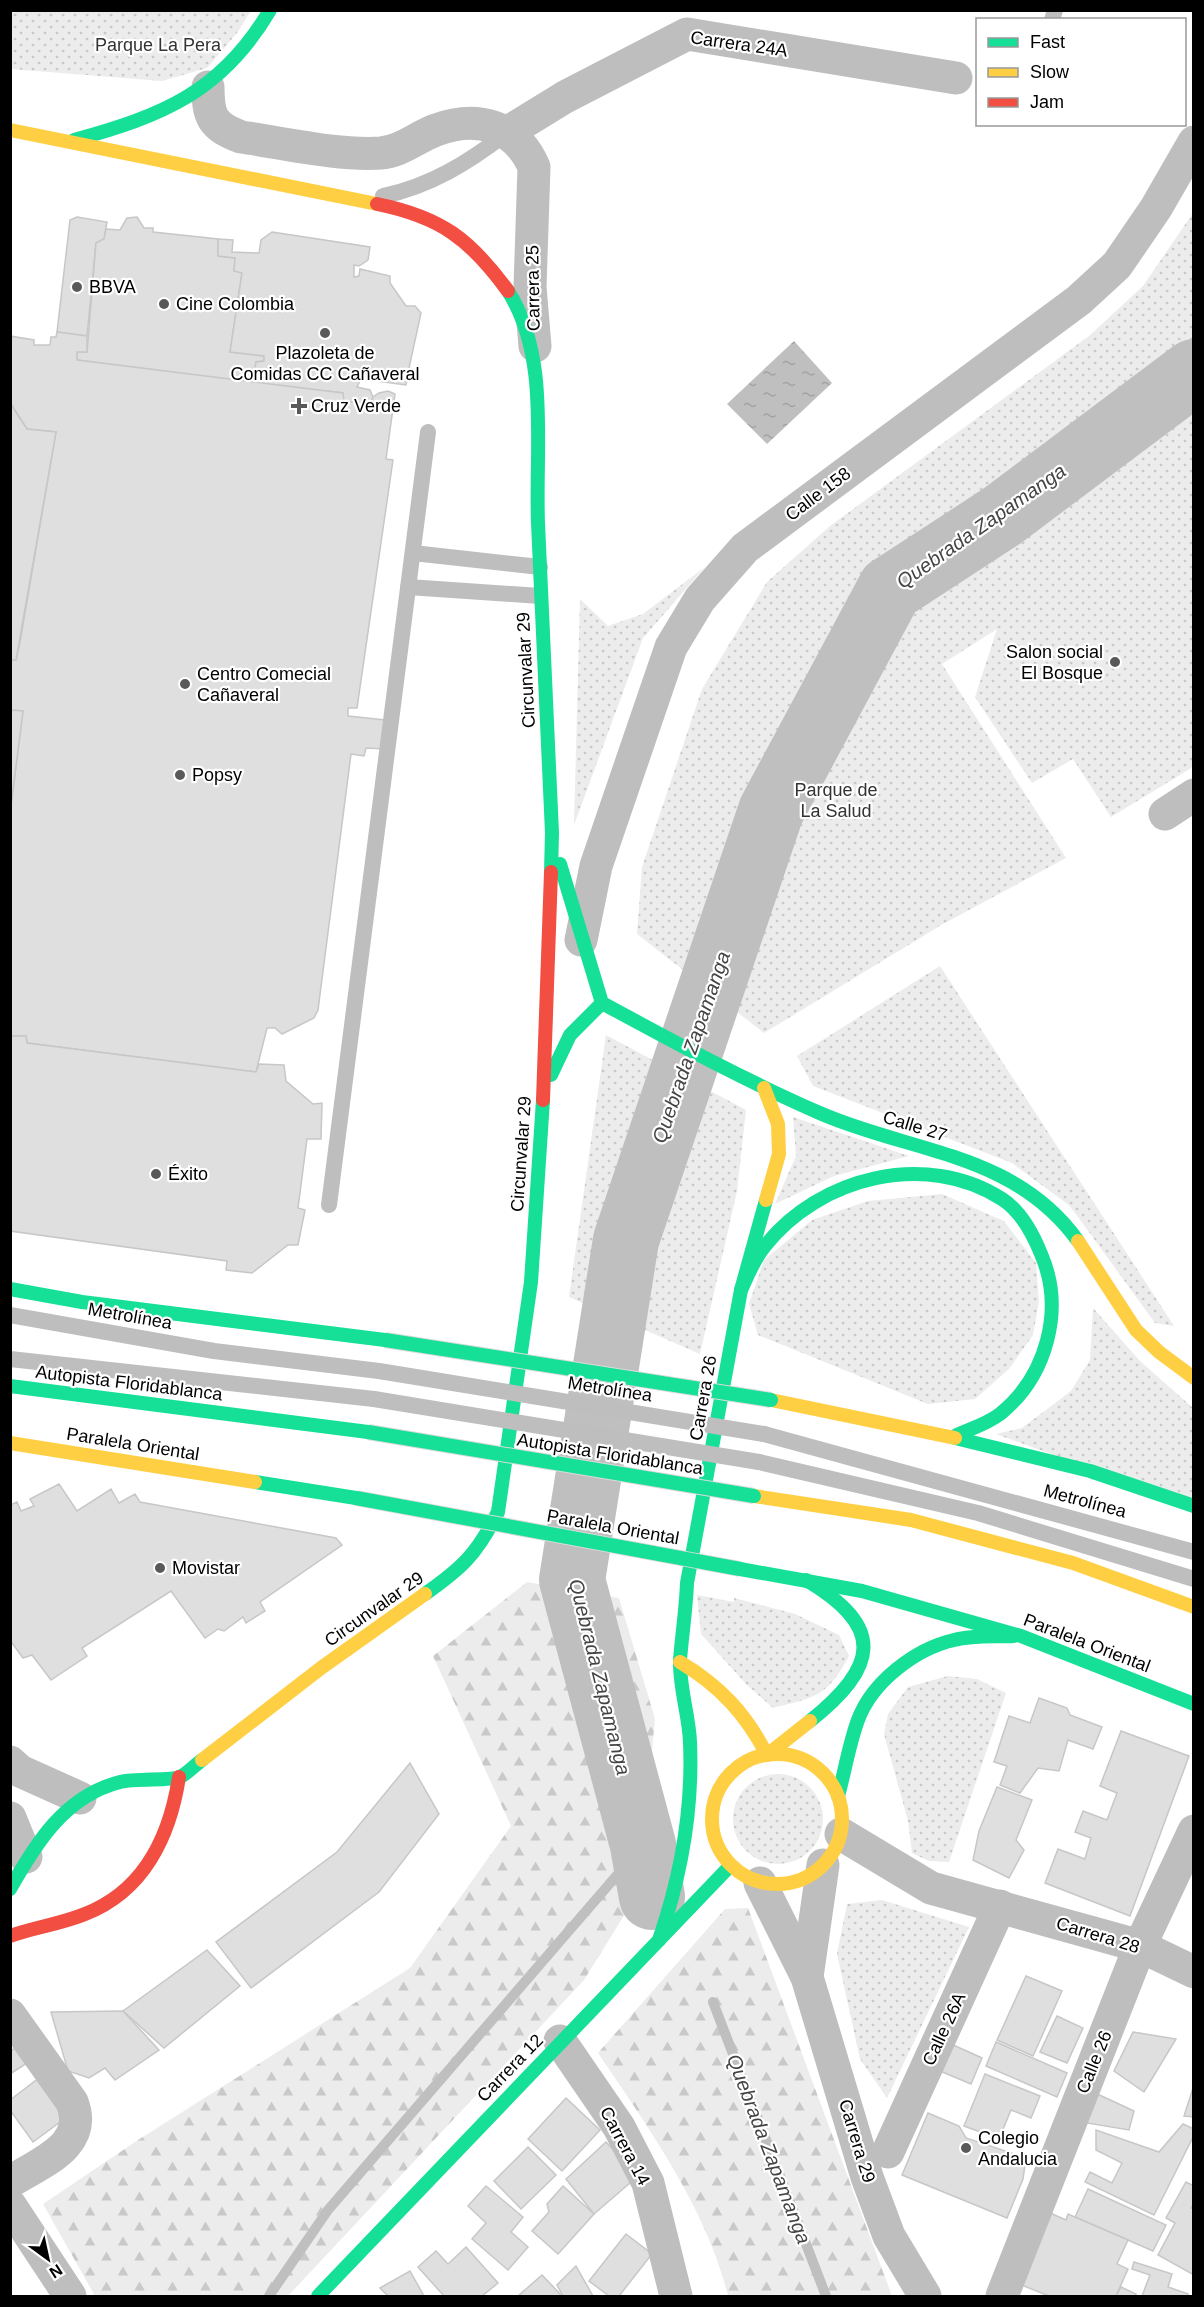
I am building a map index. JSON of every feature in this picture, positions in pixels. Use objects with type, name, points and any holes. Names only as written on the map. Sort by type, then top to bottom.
[{"type":"main road","points":[[208,87],[238,59],[263,26],[270,10]]},
{"type":"main road","name":"Carrera 25","points":[[68,142],[144,119],[208,87]]},
{"type":"main road","name":"Carrera 25","points":[[10,130],[408,210],[448,229],[483,257],[510,293],[529,333],[537,377]]},
{"type":"main road","name":"Circunvalar 29","points":[[179,1777],[321,1668],[458,1571],[482,1544],[498,1512],[531,1282],[543,1098],[552,833],[540,596],[536,470],[537,377]]},
{"type":"main road","points":[[543,1098],[558,1053],[571,1031],[602,1003],[581,940],[552,833]]},
{"type":"main road","name":"Calle 27","points":[[602,1003],[759,1085],[859,1128],[990,1167],[1036,1195],[1077,1239],[1131,1323],[1158,1354],[1194,1378]]},
{"type":"main road","name":"Carrera 26","points":[[659,1940],[672,1902],[688,1823],[690,1742],[680,1662],[686,1630],[687,1583],[741,1290],[779,1154],[778,1124],[759,1085]]},
{"type":"main road","points":[[741,1290],[767,1243],[805,1206],[854,1182],[906,1173],[959,1179],[1003,1200],[1035,1237],[1052,1283],[1051,1332],[1032,1378],[999,1414],[955,1436]]},
{"type":"main road","points":[[10,1289],[82,1302],[385,1340],[771,1400],[955,1436],[1030,1454],[1194,1506]]},
{"type":"main road","name":"Autopista Floridablanca","points":[[10,1386],[368,1432],[911,1520],[1073,1563],[1194,1607]]},
{"type":"main road","name":"Paralela Oriental","points":[[10,1443],[356,1498],[862,1591],[1021,1636],[1194,1704]]},
{"type":"main road","points":[[767,1755],[844,1689],[857,1675],[864,1649],[859,1627],[851,1612],[806,1579]]},
{"type":"main road","points":[[838,1796],[858,1718],[870,1698],[893,1672],[923,1651],[953,1640],[1021,1636]]},
{"type":"main road","points":[[680,1662],[710,1679],[733,1701],[753,1726],[767,1755]]},
{"type":"main road","points":[[783,1754],[811,1763],[832,1783],[838,1796],[842,1815],[841,1834],[832,1854],[823,1865],[799,1881],[780,1884],[760,1883],[730,1866],[717,1846],[713,1834],[712,1810],[715,1799],[727,1777],[757,1757],[783,1754]]},
{"type":"main road","points":[[10,1889],[26,1857],[49,1826],[80,1798],[130,1779],[179,1777],[177,1801],[167,1832],[147,1868],[130,1886],[88,1913],[10,1936]]},
{"type":"main road","name":"Carrera 12","points":[[318,2296],[324,2287],[730,1866]]},
{"type":"street","name":"Carrera 24A","points":[[508,132],[687,22],[956,78]]},
{"type":"street","name":"Carrera 25","points":[[208,87],[209,112],[215,123],[224,131],[240,137],[359,153],[383,153],[455,125],[475,122],[508,132],[529,154],[534,167],[530,287],[537,377]]},
{"type":"street","name":"Calle 158","points":[[581,940],[596,866],[653,693],[671,647],[700,599],[746,548],[1078,300],[1118,265],[1156,208],[1194,142]]},
{"type":"street","points":[[1164,814],[1194,795]]},
{"type":"street","points":[[10,1762],[20,1771],[80,1798]]},
{"type":"street","points":[[10,1818],[26,1857]]},
{"type":"street","name":"Calle 26","points":[[1002,2296],[1140,1946],[1194,1831]]},
{"type":"street","name":"Carrera 28","points":[[841,1834],[931,1888],[1140,1946],[1194,1972]]},
{"type":"street","name":"Carrera 29","points":[[807,1977],[823,1865]]},
{"type":"street","name":"Carrera 29","points":[[760,1883],[807,1977],[867,2177],[889,2236],[925,2296]]},
{"type":"street","name":"Calle 26A","points":[[888,2151],[1000,1906]]},
{"type":"street","points":[[10,2015],[72,2102],[76,2113],[75,2134],[64,2147],[10,2182]]},
{"type":"street","name":"Carrera 14","points":[[560,2041],[619,2127],[648,2183],[676,2296]]},
{"type":"street","points":[[10,2205],[70,2296]]},
{"type":"lane","points":[[364,201],[403,192],[441,177],[476,157],[508,132]]},
{"type":"lane","points":[[329,1205],[428,432]]},
{"type":"lane","points":[[413,553],[540,567]]},
{"type":"lane","points":[[408,587],[540,596]]},
{"type":"lane","name":"Metrolínea","points":[[10,1315],[214,1351],[379,1371],[764,1434],[1194,1552]]},
{"type":"lane","points":[[10,1359],[374,1399],[759,1462],[978,1513],[1194,1579]]},
{"type":"green space","name":"Parque La Pera","points":[[11,11],[251,11],[237,33],[207,68],[162,81],[11,69]]},
{"type":"green space","name":"Parque de La Salud","points":[[1193,213],[1193,767],[1111,817],[1073,759],[1032,783],[975,697],[997,629],[942,664],[1066,858],[943,924],[764,1033],[637,934],[642,867],[702,689],[767,582],[830,526],[1089,336],[1143,286]]},
{"type":"green space","points":[[705,567],[643,638],[574,825],[580,599],[608,626],[643,614]]},
{"type":"green space","points":[[940,966],[1174,1326],[1155,1323],[1070,1206],[1012,1163],[813,1086],[797,1056]]},
{"type":"green space","points":[[606,1035],[746,1110],[737,1191],[700,1354],[569,1297]]},
{"type":"green space","points":[[793,1117],[909,1156],[834,1176],[775,1204],[796,1156]]},
{"type":"green space","points":[[942,1194],[1004,1221],[1036,1263],[1039,1301],[1033,1335],[1009,1369],[975,1399],[928,1404],[758,1335],[749,1304],[764,1260],[812,1220],[868,1201]]},
{"type":"green space","points":[[1093,1308],[1140,1361],[1193,1408],[1193,1506],[996,1434],[1022,1428],[1071,1391],[1090,1360]]},
{"type":"green space","points":[[527,1582],[619,1598],[655,1719],[638,1893],[584,1980],[288,2296],[95,2296],[43,2204],[138,2140],[410,1968],[511,1826],[433,1656]]},
{"type":"green space","points":[[697,1595],[734,1602],[734,1598],[795,1614],[839,1635],[849,1656],[827,1688],[810,1698],[773,1708],[746,1684],[701,1634]]},
{"type":"green space","points":[[948,1676],[977,1679],[1006,1693],[949,1862],[929,1861],[912,1853],[908,1821],[884,1734],[888,1714],[908,1687]]},
{"type":"green space","points":[[778,1774],[795,1777],[810,1787],[820,1802],[823,1819],[820,1836],[810,1851],[795,1861],[778,1864],[761,1861],[746,1851],[736,1836],[733,1819],[736,1802],[746,1787],[761,1777]]},
{"type":"green space","points":[[882,1900],[969,1927],[887,2098],[860,2059],[837,1954],[847,1904]]},
{"type":"green space","points":[[748,1908],[892,2296],[728,2296],[706,2232],[691,2200],[656,2139],[598,2053],[725,1909]]},
{"type":"water","points":[[794,341],[832,383],[767,444],[727,404]]},
{"type":"building","name":"BBVA","points":[[77,217],[107,222],[104,239],[96,243],[87,336],[57,332],[70,220]]},
{"type":"building","name":"Cine Colombia","points":[[137,217],[144,228],[153,228],[153,232],[218,239],[218,256],[235,258],[234,271],[242,273],[230,352],[264,356],[264,361],[256,362],[254,376],[264,377],[262,384],[77,360],[77,352],[87,352],[96,243],[104,239],[106,229],[120,230],[127,218]]},
{"type":"building","name":"Plazoleta de Comidas CC Cañaveral","points":[[272,232],[370,247],[368,260],[359,266],[354,265],[354,277],[359,276],[360,269],[390,276],[390,283],[406,306],[415,306],[421,313],[409,368],[416,370],[415,376],[408,375],[406,385],[361,379],[357,387],[370,390],[373,397],[371,405],[341,401],[343,393],[262,384],[264,377],[254,376],[256,362],[264,361],[264,356],[230,352],[242,273],[234,271],[235,258],[218,256],[218,239],[233,240],[232,252],[259,253],[261,240]]},
{"type":"building","name":"Centro Comecial Cañaveral","points":[[57,332],[87,336],[87,352],[77,352],[77,360],[343,393],[344,401],[371,405],[373,397],[379,393],[388,391],[395,394],[386,459],[393,460],[357,708],[348,708],[348,716],[385,720],[384,749],[366,748],[364,756],[351,754],[318,1010],[314,1018],[282,1034],[275,1028],[267,1028],[256,1072],[27,1043],[26,1036],[10,1036],[10,813],[23,711],[10,710],[10,660],[16,660],[20,642],[56,432],[27,429],[10,403],[10,336],[34,340],[34,345],[50,345],[51,337],[56,337]]},
{"type":"building","points":[[10,403],[27,429],[56,432],[16,660],[10,660]]},
{"type":"building","points":[[10,710],[23,711],[10,813]]},
{"type":"building","name":"Éxito","points":[[10,1036],[26,1036],[27,1043],[256,1072],[259,1064],[284,1065],[286,1081],[313,1104],[322,1103],[321,1139],[307,1139],[298,1208],[305,1210],[298,1245],[288,1245],[252,1273],[226,1270],[227,1261],[10,1231]]},
{"type":"building","name":"Movistar","points":[[59,1484],[77,1511],[111,1489],[119,1503],[135,1494],[140,1502],[336,1538],[342,1545],[260,1602],[265,1611],[246,1623],[243,1617],[224,1631],[218,1629],[205,1638],[171,1591],[82,1648],[87,1656],[51,1680],[32,1655],[23,1658],[10,1640],[10,1505],[17,1502],[21,1511],[34,1506],[30,1499]]},
{"type":"building","points":[[1039,1698],[1067,1708],[1070,1715],[1102,1727],[1093,1749],[1068,1740],[1059,1771],[1038,1768],[1020,1793],[1000,1785],[1007,1766],[994,1762],[1009,1716],[1030,1723]]},
{"type":"building","points":[[1121,1731],[1189,1756],[1130,1916],[1045,1883],[1058,1849],[1085,1859],[1091,1838],[1075,1832],[1083,1811],[1107,1820],[1117,1793],[1100,1786]]},
{"type":"building","points":[[410,1763],[439,1814],[379,1892],[251,1988],[216,1942],[337,1852]]},
{"type":"building","points":[[997,1787],[1032,1800],[1016,1840],[1024,1850],[1009,1878],[973,1860],[979,1831]]},
{"type":"building","points":[[207,1950],[240,1986],[164,2048],[123,2011]]},
{"type":"building","points":[[1026,1976],[1062,1991],[1033,2056],[997,2040]]},
{"type":"building","points":[[123,2011],[159,2050],[115,2080],[105,2068],[89,2078],[68,2071],[51,2012]]},
{"type":"building","points":[[1057,2016],[1083,2028],[1067,2063],[1040,2052]]},
{"type":"building","points":[[1133,2032],[1176,2039],[1144,2092],[1114,2071]]},
{"type":"building","points":[[996,2042],[1067,2073],[1057,2097],[986,2066]]},
{"type":"building","points":[[951,2044],[982,2058],[971,2084],[940,2071]]},
{"type":"building","points":[[16,2048],[27,2063],[10,2074],[10,2051]]},
{"type":"building","points":[[985,2074],[1040,2096],[1031,2118],[1011,2110],[999,2139],[964,2126]]},
{"type":"building","points":[[43,2075],[64,2119],[33,2142],[10,2110],[10,2100]]},
{"type":"building","points":[[1194,2085],[1194,2117],[1184,2116]]},
{"type":"building","points":[[1093,2092],[1134,2111],[1129,2130],[1081,2122]]},
{"type":"building","points":[[566,2098],[600,2130],[562,2171],[528,2139]]},
{"type":"building","points":[[928,2113],[959,2126],[966,2138],[1026,2158],[1023,2179],[1007,2218],[902,2175]]},
{"type":"building","points":[[1183,2124],[1194,2129],[1194,2135],[1154,2215],[1085,2182],[1090,2172],[1112,2183],[1122,2163],[1096,2150],[1096,2130],[1159,2152]]},
{"type":"building","points":[[606,2142],[638,2176],[594,2214],[566,2179]]},
{"type":"building","points":[[528,2147],[556,2175],[521,2209],[494,2181]]},
{"type":"building","points":[[1186,2182],[1194,2186],[1194,2203],[1191,2208],[1194,2209],[1194,2275],[1158,2255],[1175,2223],[1166,2218]]},
{"type":"building","points":[[486,2186],[523,2217],[511,2232],[528,2247],[508,2270],[472,2239],[486,2223],[468,2206]]},
{"type":"building","points":[[563,2186],[594,2214],[558,2254],[532,2231],[549,2212],[547,2204]]},
{"type":"building","points":[[1088,2189],[1166,2225],[1153,2251],[1075,2217]]},
{"type":"building","points":[[1050,2213],[1066,2220],[1068,2214],[1128,2240],[1117,2264],[1128,2269],[1116,2296],[1049,2296],[1019,2284]]},
{"type":"building","points":[[626,2234],[652,2254],[619,2296],[609,2296],[589,2281]]},
{"type":"building","points":[[466,2247],[498,2283],[482,2296],[444,2296],[418,2267],[436,2251],[448,2264]]},
{"type":"building","points":[[1134,2262],[1172,2274],[1168,2287],[1188,2294],[1187,2296],[1142,2296],[1150,2275],[1132,2269]]},
{"type":"building","points":[[576,2266],[593,2296],[563,2296],[557,2285]]},
{"type":"building","points":[[410,2271],[424,2296],[388,2296],[380,2288]]},
{"type":"building","points":[[542,2275],[562,2296],[518,2296]]},
{"type":"building","points":[[1121,2287],[1136,2294],[1135,2296],[1116,2296]]},
{"type":"waterway","name":"Quebrada Zapamanga","points":[[652,1897],[643,1845],[572,1580],[626,1240],[771,811],[890,589],[1002,516],[1194,372]]},
{"type":"waterway","points":[[269,2296],[328,2210],[643,1845]]},
{"type":"waterway","name":"Quebrada Zapamanga","points":[[713,2002],[826,2296]]},
{"type":"traffic: fast","points":[[74,140],[135,121],[187,97],[231,62],[270,10]]},
{"type":"traffic: fast","points":[[508,291],[521,317],[530,344],[538,403],[538,523],[552,833],[551,872]]},
{"type":"traffic: fast","points":[[560,864],[602,1003],[738,1075],[822,1114],[993,1172],[1024,1190],[1053,1212],[1078,1241]]},
{"type":"traffic: fast","points":[[551,1075],[570,1035],[602,1003]]},
{"type":"traffic: fast","points":[[425,1594],[459,1568],[483,1539],[498,1512],[531,1282],[543,1100]]},
{"type":"traffic: fast","points":[[741,1290],[761,1251],[788,1222],[814,1203],[844,1188],[875,1178],[908,1174],[940,1176],[972,1184],[1002,1199],[1021,1216],[1041,1254],[1048,1275],[1051,1319],[1047,1340],[1030,1381],[1016,1398],[995,1418],[955,1436]]},
{"type":"traffic: fast","points":[[659,1940],[674,1892],[684,1842],[690,1793],[689,1732],[680,1670],[687,1583],[741,1290],[766,1200]]},
{"type":"traffic: fast","points":[[10,1289],[82,1302],[385,1340]]},
{"type":"traffic: fast","points":[[385,1340],[771,1400]]},
{"type":"traffic: fast","points":[[10,1386],[368,1432]]},
{"type":"traffic: fast","points":[[368,1432],[754,1496]]},
{"type":"traffic: fast","points":[[955,1438],[1090,1471],[1194,1506]]},
{"type":"traffic: fast","points":[[255,1482],[356,1498]]},
{"type":"traffic: fast","points":[[356,1498],[740,1569]]},
{"type":"traffic: fast","points":[[740,1569],[862,1591],[1021,1636],[1194,1704]]},
{"type":"traffic: fast","points":[[806,1580],[832,1597],[850,1614],[860,1631],[864,1648],[860,1665],[849,1683],[810,1721]]},
{"type":"traffic: fast","points":[[838,1796],[858,1720],[873,1693],[884,1680],[910,1659],[939,1644],[969,1637],[1014,1636]]},
{"type":"traffic: fast","points":[[10,1889],[30,1855],[54,1823],[83,1798],[120,1782],[180,1777],[202,1760]]},
{"type":"traffic: fast","points":[[318,2296],[730,1866]]},
{"type":"traffic: slow","points":[[10,130],[377,204]]},
{"type":"traffic: slow","points":[[764,1088],[778,1124],[779,1154],[766,1200]]},
{"type":"traffic: slow","points":[[1078,1241],[1136,1330],[1159,1352],[1194,1378]]},
{"type":"traffic: slow","points":[[771,1400],[955,1438]]},
{"type":"traffic: slow","points":[[10,1443],[255,1482]]},
{"type":"traffic: slow","points":[[754,1496],[911,1520],[1073,1563],[1194,1607]]},
{"type":"traffic: slow","points":[[202,1760],[321,1668],[425,1594]]},
{"type":"traffic: slow","points":[[680,1662],[708,1681],[731,1702],[759,1740],[767,1755],[810,1721]]},
{"type":"traffic: slow","points":[[777,1754],[802,1759],[823,1773],[837,1794],[842,1819],[837,1844],[823,1865],[802,1879],[777,1884],[752,1879],[731,1865],[717,1844],[712,1819],[717,1794],[731,1773],[752,1759],[777,1754]]},
{"type":"traffic: jam","points":[[377,204],[419,216],[452,233],[481,257],[508,291]]},
{"type":"traffic: jam","points":[[543,1100],[551,872]]},
{"type":"traffic: jam","points":[[10,1936],[85,1914],[106,1904],[123,1891],[151,1859],[161,1840],[169,1820],[179,1777]]},
{"type":"place","name":"BBVA","points":[[77,287]]},
{"type":"place","name":"Cine Colombia","points":[[164,304]]},
{"type":"place","name":"Plazoleta de Comidas CC Cañaveral","points":[[325,333]]},
{"type":"place","name":"Cruz Verde","points":[[299,406]]},
{"type":"place","name":"Salon social El Bosque","points":[[1115,662]]},
{"type":"place","name":"Centro Comecial Cañaveral","points":[[185,684]]},
{"type":"place","name":"Popsy","points":[[180,775]]},
{"type":"place","name":"Éxito","points":[[156,1174]]},
{"type":"place","name":"Movistar","points":[[160,1568]]},
{"type":"place","name":"Colegio Andalucia","points":[[966,2148]]}]
